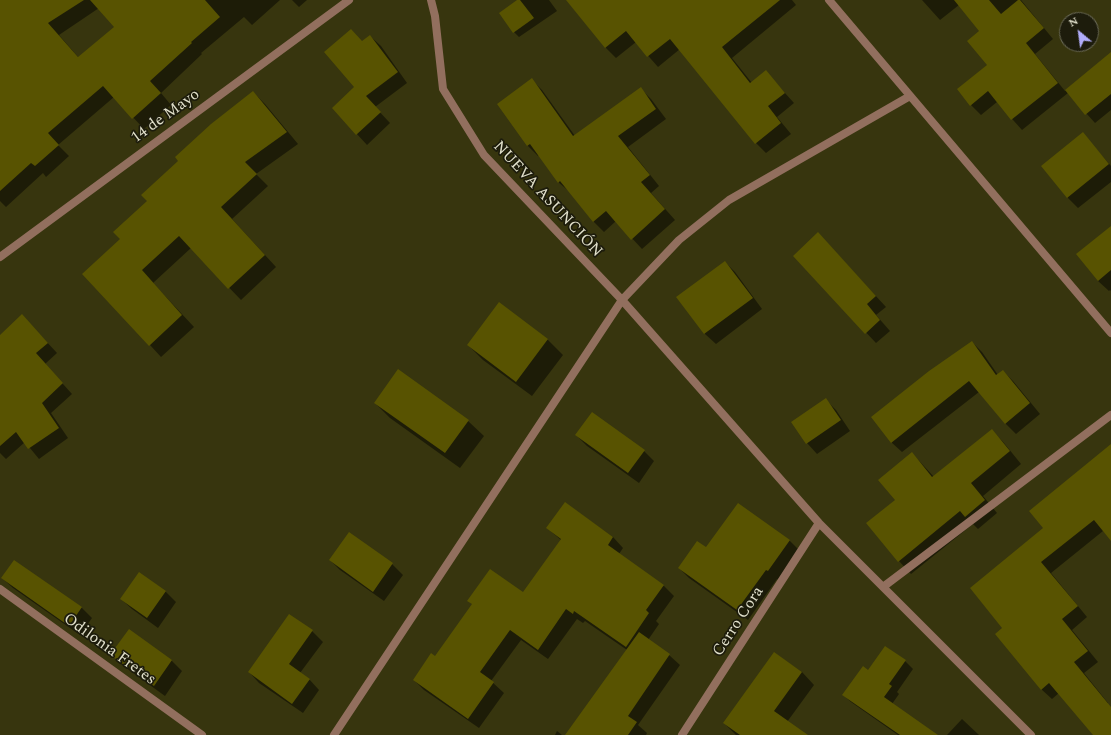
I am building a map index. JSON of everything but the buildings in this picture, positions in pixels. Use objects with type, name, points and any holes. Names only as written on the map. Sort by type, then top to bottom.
[{"type":"street","name":"14 de Mayo","points":[[0,257],[349,0]]},
{"type":"street","name":"NUEVA ASUNCIÓN","points":[[431,0],[436,16],[443,88],[484,155],[622,300],[819,523],[1026,733]]},
{"type":"street","points":[[829,0],[1111,333]]},
{"type":"street","points":[[334,735],[622,300],[679,240],[729,200],[910,96]]},
{"type":"street","points":[[883,587],[1111,415]]},
{"type":"street","name":"Cerro Cora","points":[[682,735],[819,523]]},
{"type":"street","name":"Odilonia Fretes","points":[[0,589],[202,735]]}]
